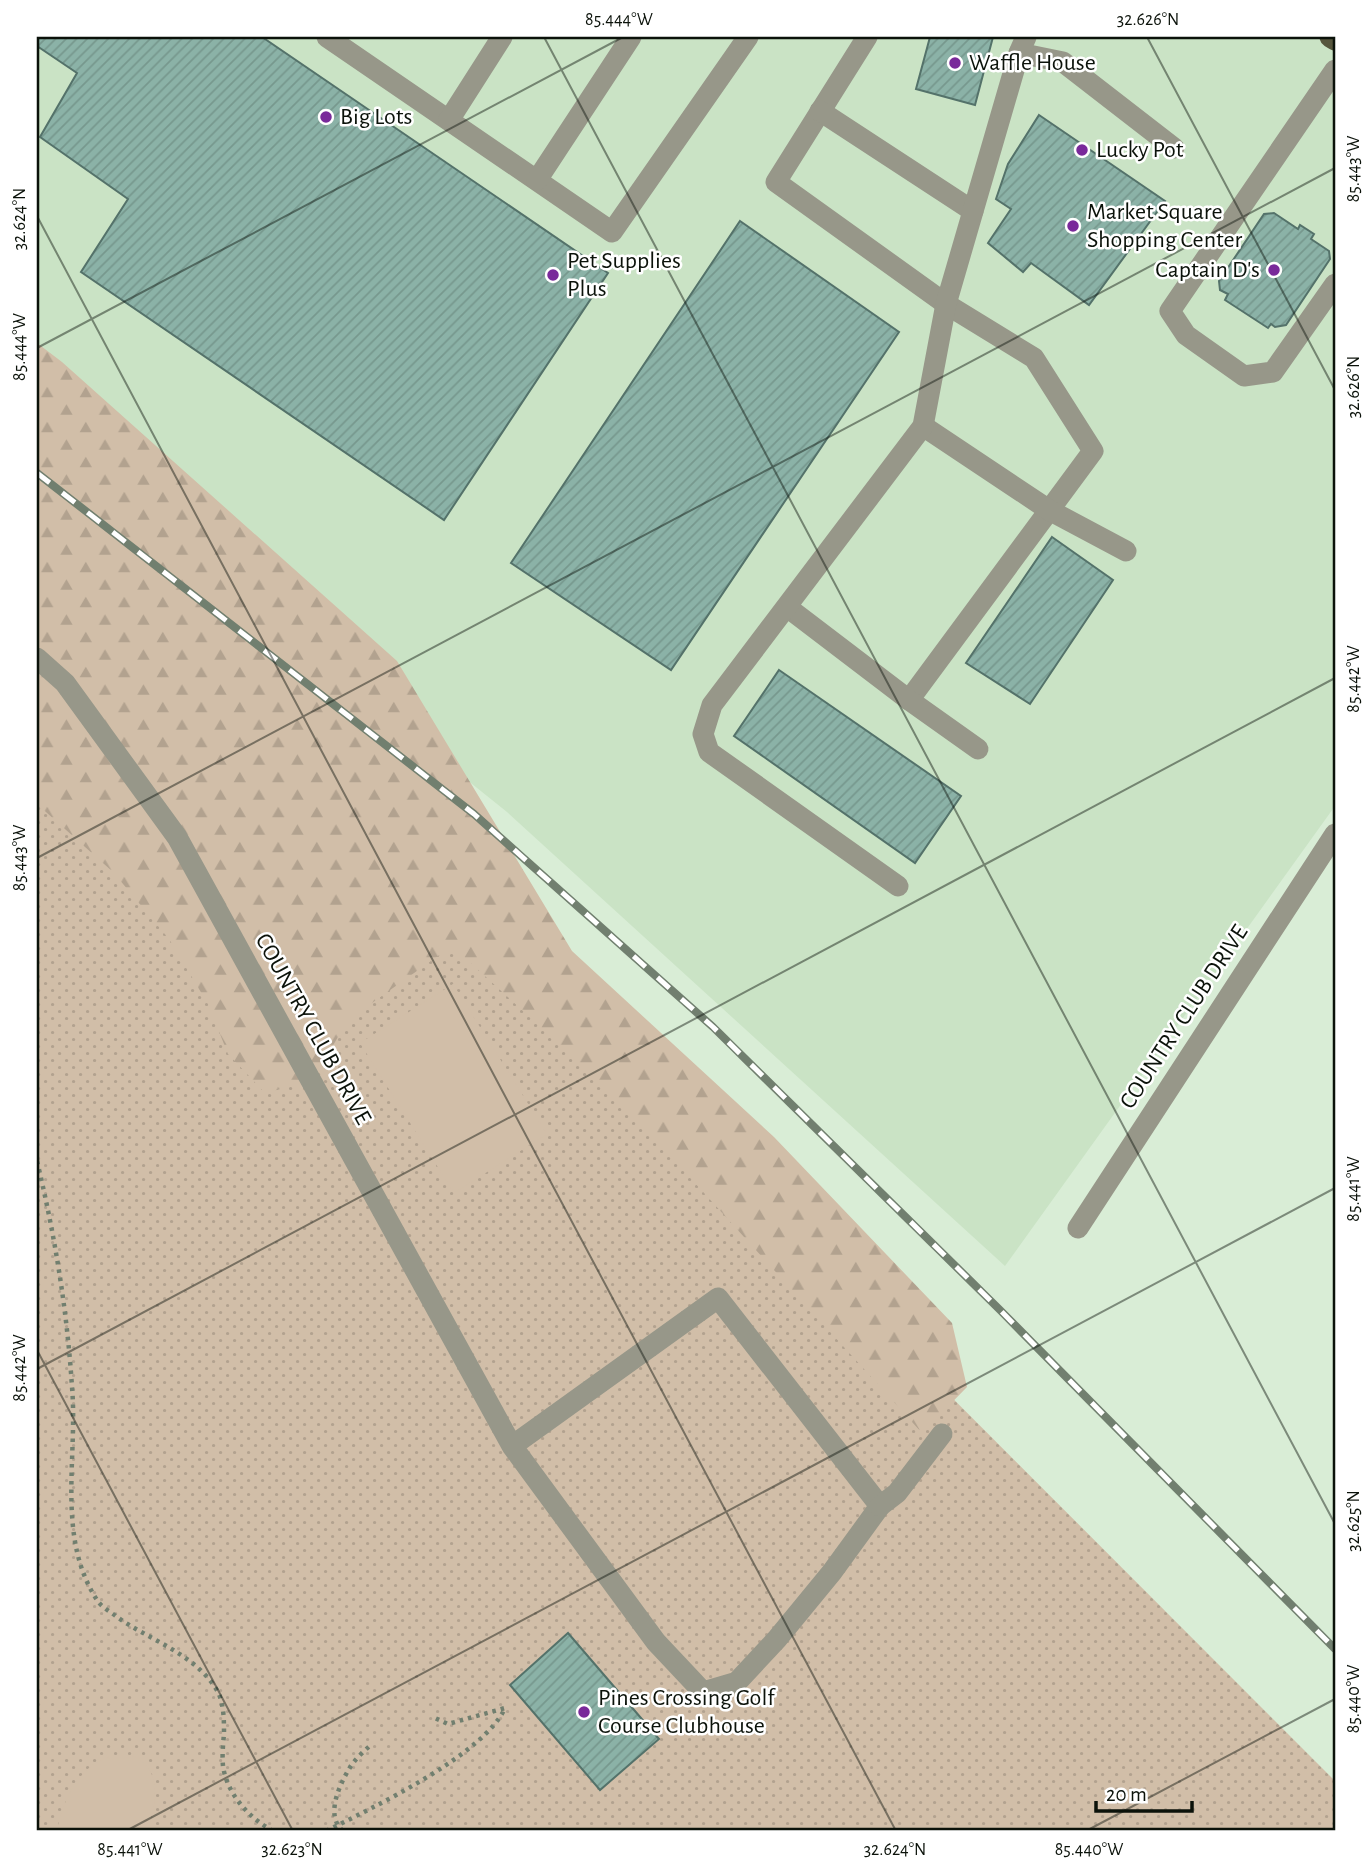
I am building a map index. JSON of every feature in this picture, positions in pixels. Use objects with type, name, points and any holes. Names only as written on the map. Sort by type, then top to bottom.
[{"type":"main road","points":[[1331,37],[1335,40]]},
{"type":"street","points":[[327,37],[357,45],[449,120],[612,232],[748,37]]},
{"type":"street","points":[[449,120],[502,37]]},
{"type":"street","points":[[537,180],[631,37]]},
{"type":"street","points":[[867,37],[776,182],[946,304],[1034,358],[1093,451],[909,700]]},
{"type":"street","points":[[898,886],[709,752],[703,734],[712,705],[923,426],[946,304],[1022,45],[1063,62],[1174,148]]},
{"type":"street","points":[[1335,70],[1170,311],[1186,335],[1244,376],[1273,372],[1335,284]]},
{"type":"street","points":[[820,111],[973,211]]},
{"type":"street","points":[[923,426],[1049,510],[1126,551]]},
{"type":"street","points":[[787,607],[978,750]]},
{"type":"street","name":"COUNTRY CLUB DRIVE","points":[[37,658],[65,683],[177,837],[512,1446],[656,1642],[703,1692],[737,1682],[777,1639],[832,1572],[880,1506]]},
{"type":"street","name":"COUNTRY CLUB DRIVE","points":[[1078,1228],[1334,840]]},
{"type":"street","points":[[512,1446],[718,1298],[880,1506],[897,1493],[942,1434]]},
{"type":"path","points":[[37,1161],[53,1227],[66,1315],[73,1390],[73,1534],[78,1561],[98,1602],[136,1630],[172,1648],[209,1678],[220,1696],[224,1716],[223,1766],[230,1789],[241,1805],[261,1825],[273,1831]]},
{"type":"path","points":[[326,1831],[464,1755],[501,1717],[505,1709],[449,1724],[435,1718]]},
{"type":"path","points":[[343,1831],[337,1826],[334,1813],[336,1800],[350,1767],[372,1744]]},
{"type":"shaded area","points":[[37,37],[1330,37],[1335,40],[1335,806],[1005,1266],[507,812],[37,435]]},
{"type":"green space","points":[[37,343],[62,362],[397,661],[572,951],[774,1137],[952,1323],[967,1387],[922,1433],[616,1096],[452,946],[348,1020],[312,1081],[265,1093],[228,1054],[208,1004],[169,939],[113,872],[37,804]]},
{"type":"green space","points":[[37,568],[423,868],[1335,1781],[1335,1831],[37,1831]]},
{"type":"green space","points":[[453,984],[547,1134],[454,1193],[360,1043]]},
{"type":"green space","points":[[113,1755],[131,1756],[142,1761],[149,1769],[155,1788],[155,1799],[147,1831],[57,1831],[64,1805],[77,1781],[91,1766]]},
{"type":"building","points":[[37,37],[262,37],[608,273],[444,520],[81,272],[128,199],[40,137],[77,73],[37,46]]},
{"type":"building","name":"Waffle House","points":[[930,37],[993,37],[975,105],[916,89]]},
{"type":"building","name":"Market Square Shopping Center","points":[[1039,115],[1165,201],[1089,305],[1031,263],[1023,272],[988,243],[1011,209],[996,199],[1008,164]]},
{"type":"building","name":"Captain D's","points":[[1274,213],[1298,229],[1300,225],[1314,234],[1311,239],[1329,251],[1330,259],[1286,325],[1275,327],[1271,324],[1268,328],[1225,300],[1228,294],[1220,290],[1219,281],[1264,214]]},
{"type":"building","points":[[740,221],[899,332],[671,670],[511,563]]},
{"type":"building","points":[[1052,537],[1113,580],[1030,704],[966,663]]},
{"type":"building","points":[[779,670],[961,796],[915,863],[734,736]]},
{"type":"building","name":"Pines Crossing Golf Course Clubhouse","points":[[568,1633],[659,1739],[600,1790],[510,1685]]},
{"type":"railway","points":[[37,473],[474,814],[713,1027],[1000,1310],[1335,1649]]},
{"type":"place","name":"Waffle House","points":[[955,63]]},
{"type":"place","name":"Big Lots","points":[[326,117]]},
{"type":"place","name":"Lucky Pot","points":[[1082,150]]},
{"type":"place","name":"Market Square Shopping Center","points":[[1073,226]]},
{"type":"place","name":"Captain D's","points":[[1274,270]]},
{"type":"place","name":"Pet Supplies Plus","points":[[553,275]]},
{"type":"place","name":"Pines Crossing Golf Course Clubhouse","points":[[584,1712]]}]
